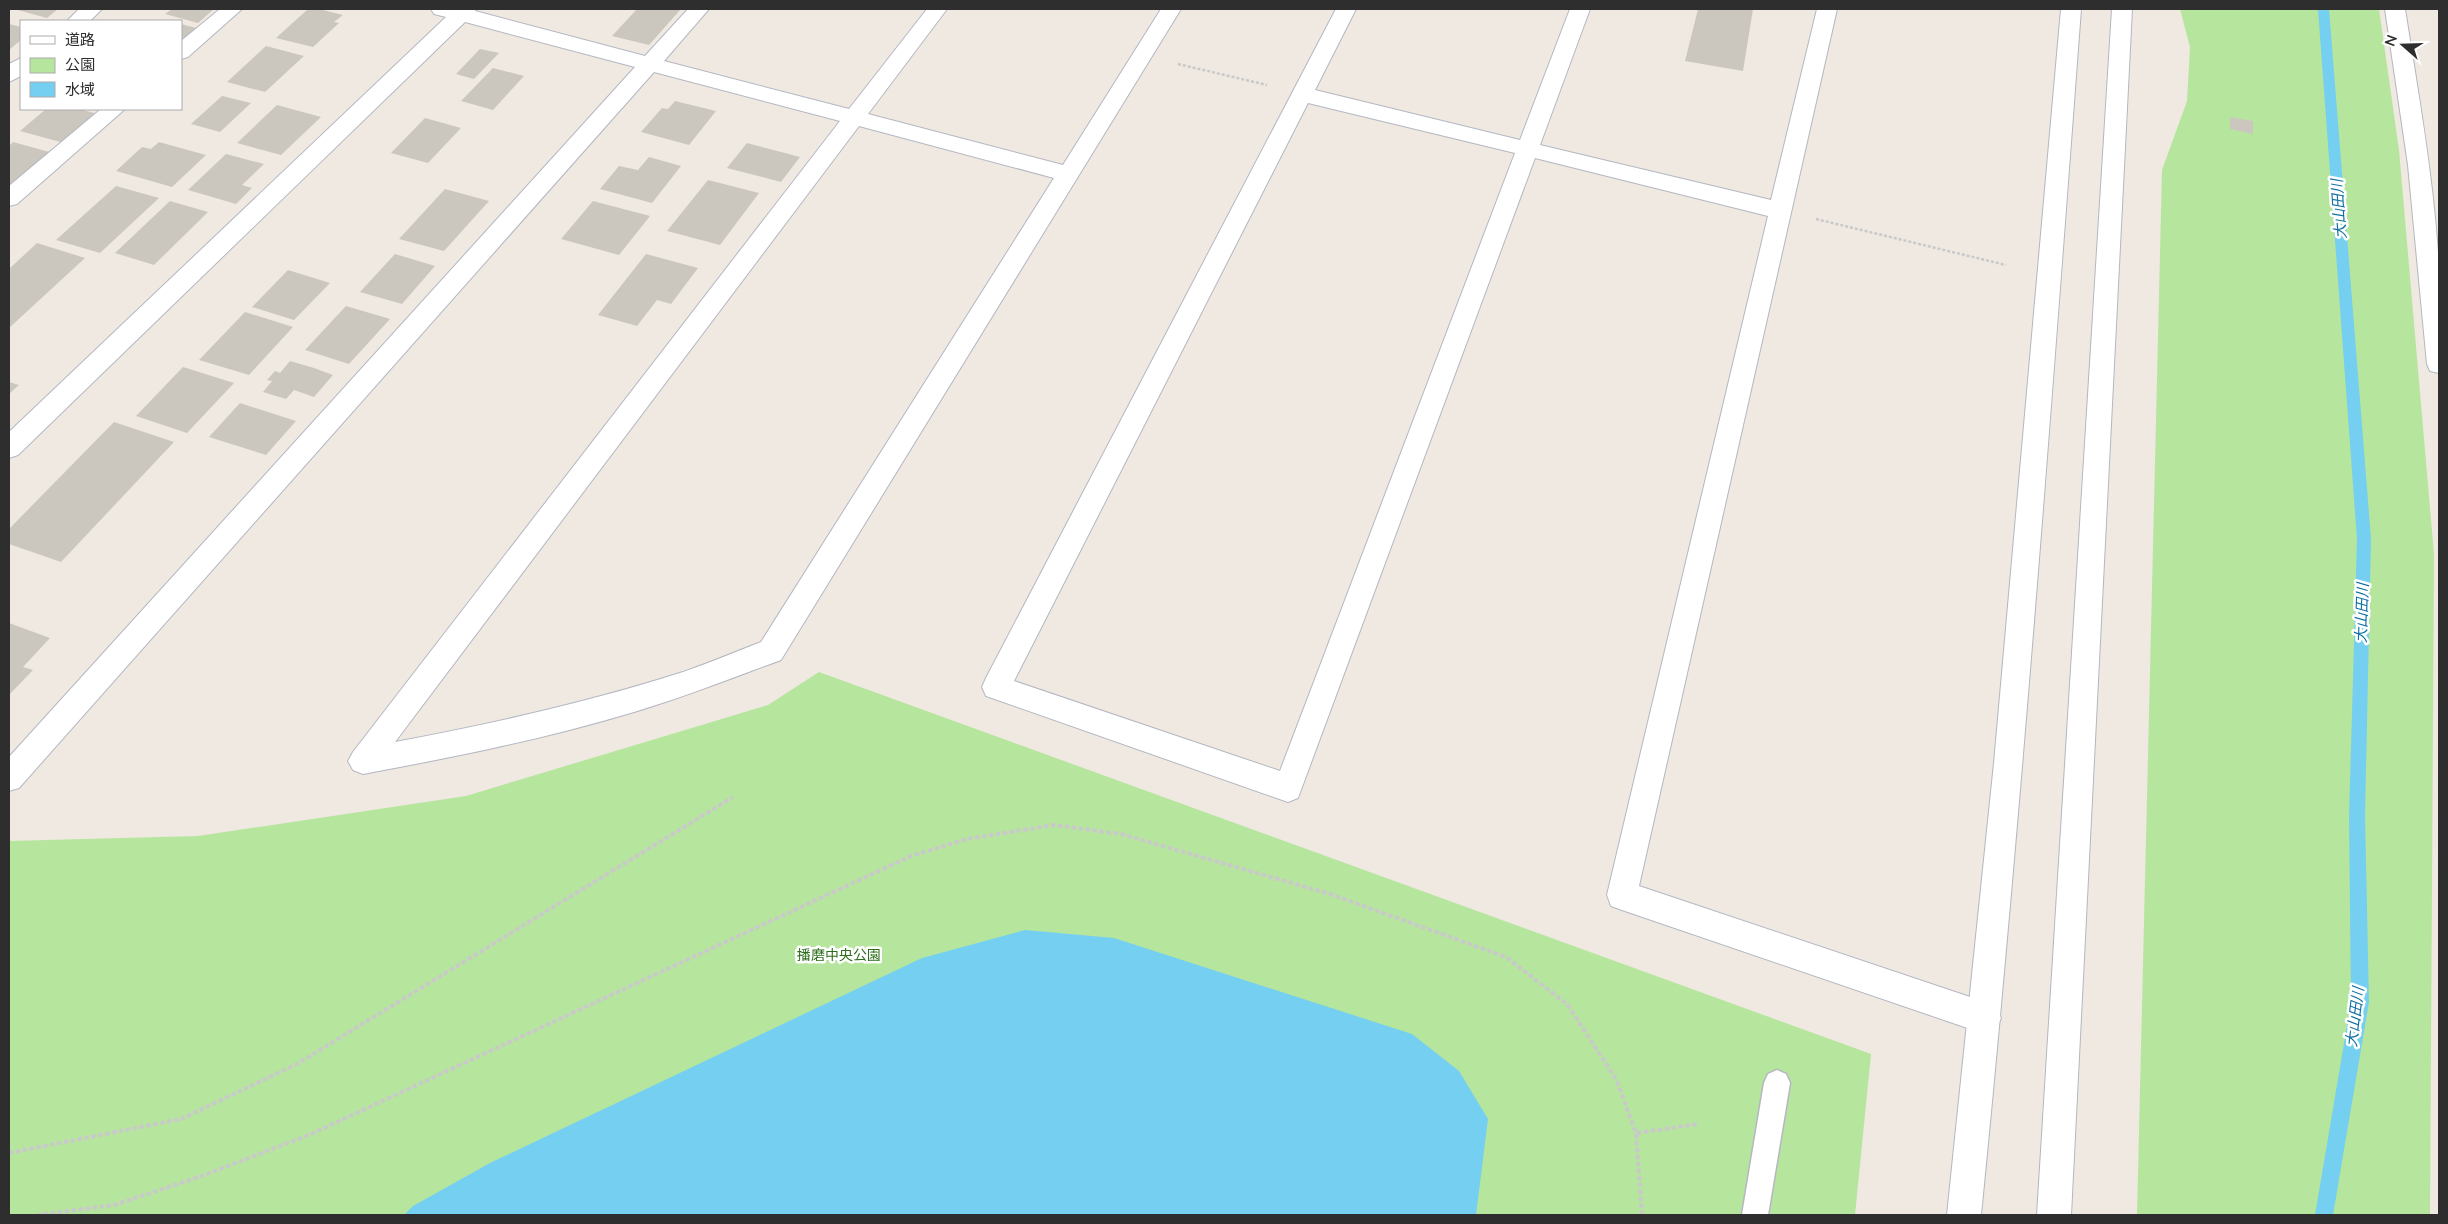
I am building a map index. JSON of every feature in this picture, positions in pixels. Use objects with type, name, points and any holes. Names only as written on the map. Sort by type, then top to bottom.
[{"type":"street","points":[[78,20],[92,9]]},
{"type":"street","points":[[182,51],[232,9]]},
{"type":"street","points":[[9,778],[699,9]]},
{"type":"street","points":[[936,9],[363,761],[469,742],[585,714],[673,688],[771,651],[1171,9]]},
{"type":"street","points":[[1346,9],[996,687],[1288,788],[1580,9]]},
{"type":"street","points":[[1827,9],[1782,211],[1622,895],[1985,1018]]},
{"type":"street","points":[[1964,1215],[1985,1018],[2038,434],[2071,9]]},
{"type":"street","points":[[2054,1215],[2109,206],[2122,9]]},
{"type":"street","points":[[2395,9],[2419,165],[2439,364]]},
{"type":"street","points":[[9,448],[455,11],[1069,174]]},
{"type":"street","points":[[9,75],[20,66]]},
{"type":"street","points":[[1302,94],[1782,211]]},
{"type":"street","points":[[9,198],[113,110]]},
{"type":"lane","points":[[1755,1215],[1777,1083]]},
{"type":"path","points":[[1172,63],[1302,94]]},
{"type":"path","points":[[1782,211],[2006,265]]},
{"type":"path","points":[[9,1153],[181,1119],[297,1064],[733,797]]},
{"type":"path","points":[[37,1215],[114,1205],[198,1177],[309,1135],[910,856],[967,840],[1054,825],[1121,834],[1330,894],[1506,957],[1567,1004],[1616,1079],[1636,1133],[1642,1215]]},
{"type":"path","points":[[1636,1133],[1698,1124]]},
{"type":"green space","points":[[2180,9],[2379,9],[2399,150],[2434,554],[2430,1215],[2137,1215],[2162,170],[2187,101],[2190,47]]},
{"type":"green space","name":"播磨中央公園","points":[[819,672],[1871,1054],[1855,1215],[9,1215],[9,841],[198,836],[466,796],[768,705]]},
{"type":"water","points":[[1025,930],[1114,938],[1412,1034],[1459,1071],[1488,1119],[1476,1215],[404,1215],[413,1206],[490,1163],[922,958]]},
{"type":"building","points":[[14,9],[58,9],[47,18]]},
{"type":"building","points":[[172,9],[214,9],[198,23],[165,14]]},
{"type":"building","points":[[308,9],[319,9],[343,15],[334,22],[339,23],[313,47],[276,38]]},
{"type":"building","points":[[637,9],[681,9],[649,45],[612,36]]},
{"type":"building","points":[[1698,9],[1753,9],[1743,71],[1685,61]]},
{"type":"building","points":[[9,24],[20,27],[20,41],[9,50]]},
{"type":"building","points":[[182,24],[196,28],[182,40]]},
{"type":"building","points":[[266,46],[304,56],[265,92],[227,82]]},
{"type":"building","points":[[480,49],[499,53],[474,79],[456,74]]},
{"type":"building","points":[[493,68],[524,76],[493,110],[461,101]]},
{"type":"building","points":[[222,96],[251,103],[220,132],[191,124]]},
{"type":"building","points":[[675,101],[716,111],[689,145],[641,132],[662,108],[668,109]]},
{"type":"building","points":[[277,105],[321,117],[281,155],[237,143]]},
{"type":"building","points":[[45,110],[83,110],[98,114],[64,143],[20,131]]},
{"type":"building","points":[[2230,117],[2253,121],[2253,134],[2230,129]]},
{"type":"building","points":[[425,118],[461,128],[428,163],[391,153]]},
{"type":"building","points":[[13,142],[53,153],[9,192],[9,146]]},
{"type":"building","points":[[159,142],[206,155],[172,187],[116,171],[142,147],[151,149]]},
{"type":"building","points":[[747,143],[800,157],[781,182],[727,168]]},
{"type":"building","points":[[226,154],[264,164],[242,185],[252,188],[236,204],[188,190]]},
{"type":"building","points":[[649,157],[681,166],[652,203],[600,189],[619,166],[638,170]]},
{"type":"building","points":[[708,180],[759,193],[720,245],[667,231]]},
{"type":"building","points":[[116,186],[159,198],[100,253],[56,240]]},
{"type":"building","points":[[445,189],[489,201],[444,251],[399,239]]},
{"type":"building","points":[[170,201],[208,212],[154,265],[115,253]]},
{"type":"building","points":[[593,201],[650,216],[619,255],[561,239]]},
{"type":"building","points":[[37,243],[85,258],[9,328],[9,269]]},
{"type":"building","points":[[395,254],[435,266],[402,304],[360,292]]},
{"type":"building","points":[[646,254],[698,268],[671,304],[657,300],[637,326],[598,315]]},
{"type":"building","points":[[288,270],[330,283],[294,320],[252,307]]},
{"type":"building","points":[[346,306],[390,319],[349,364],[305,350]]},
{"type":"building","points":[[245,312],[293,327],[249,375],[199,360]]},
{"type":"building","points":[[290,361],[333,375],[314,397],[294,390],[286,399],[263,392],[272,381],[267,380],[275,371],[280,373]]},
{"type":"building","points":[[183,367],[234,383],[187,433],[136,416]]},
{"type":"building","points":[[9,382],[19,385],[9,394]]},
{"type":"building","points":[[240,403],[296,421],[266,455],[209,437]]},
{"type":"building","points":[[114,422],[174,442],[61,562],[9,544],[9,529]]},
{"type":"building","points":[[9,623],[50,638],[23,667],[33,670],[9,695]]},
{"type":"waterway","name":"大山田川","points":[[2323,9],[2364,539],[2357,816],[2360,1002],[2324,1215]]}]
